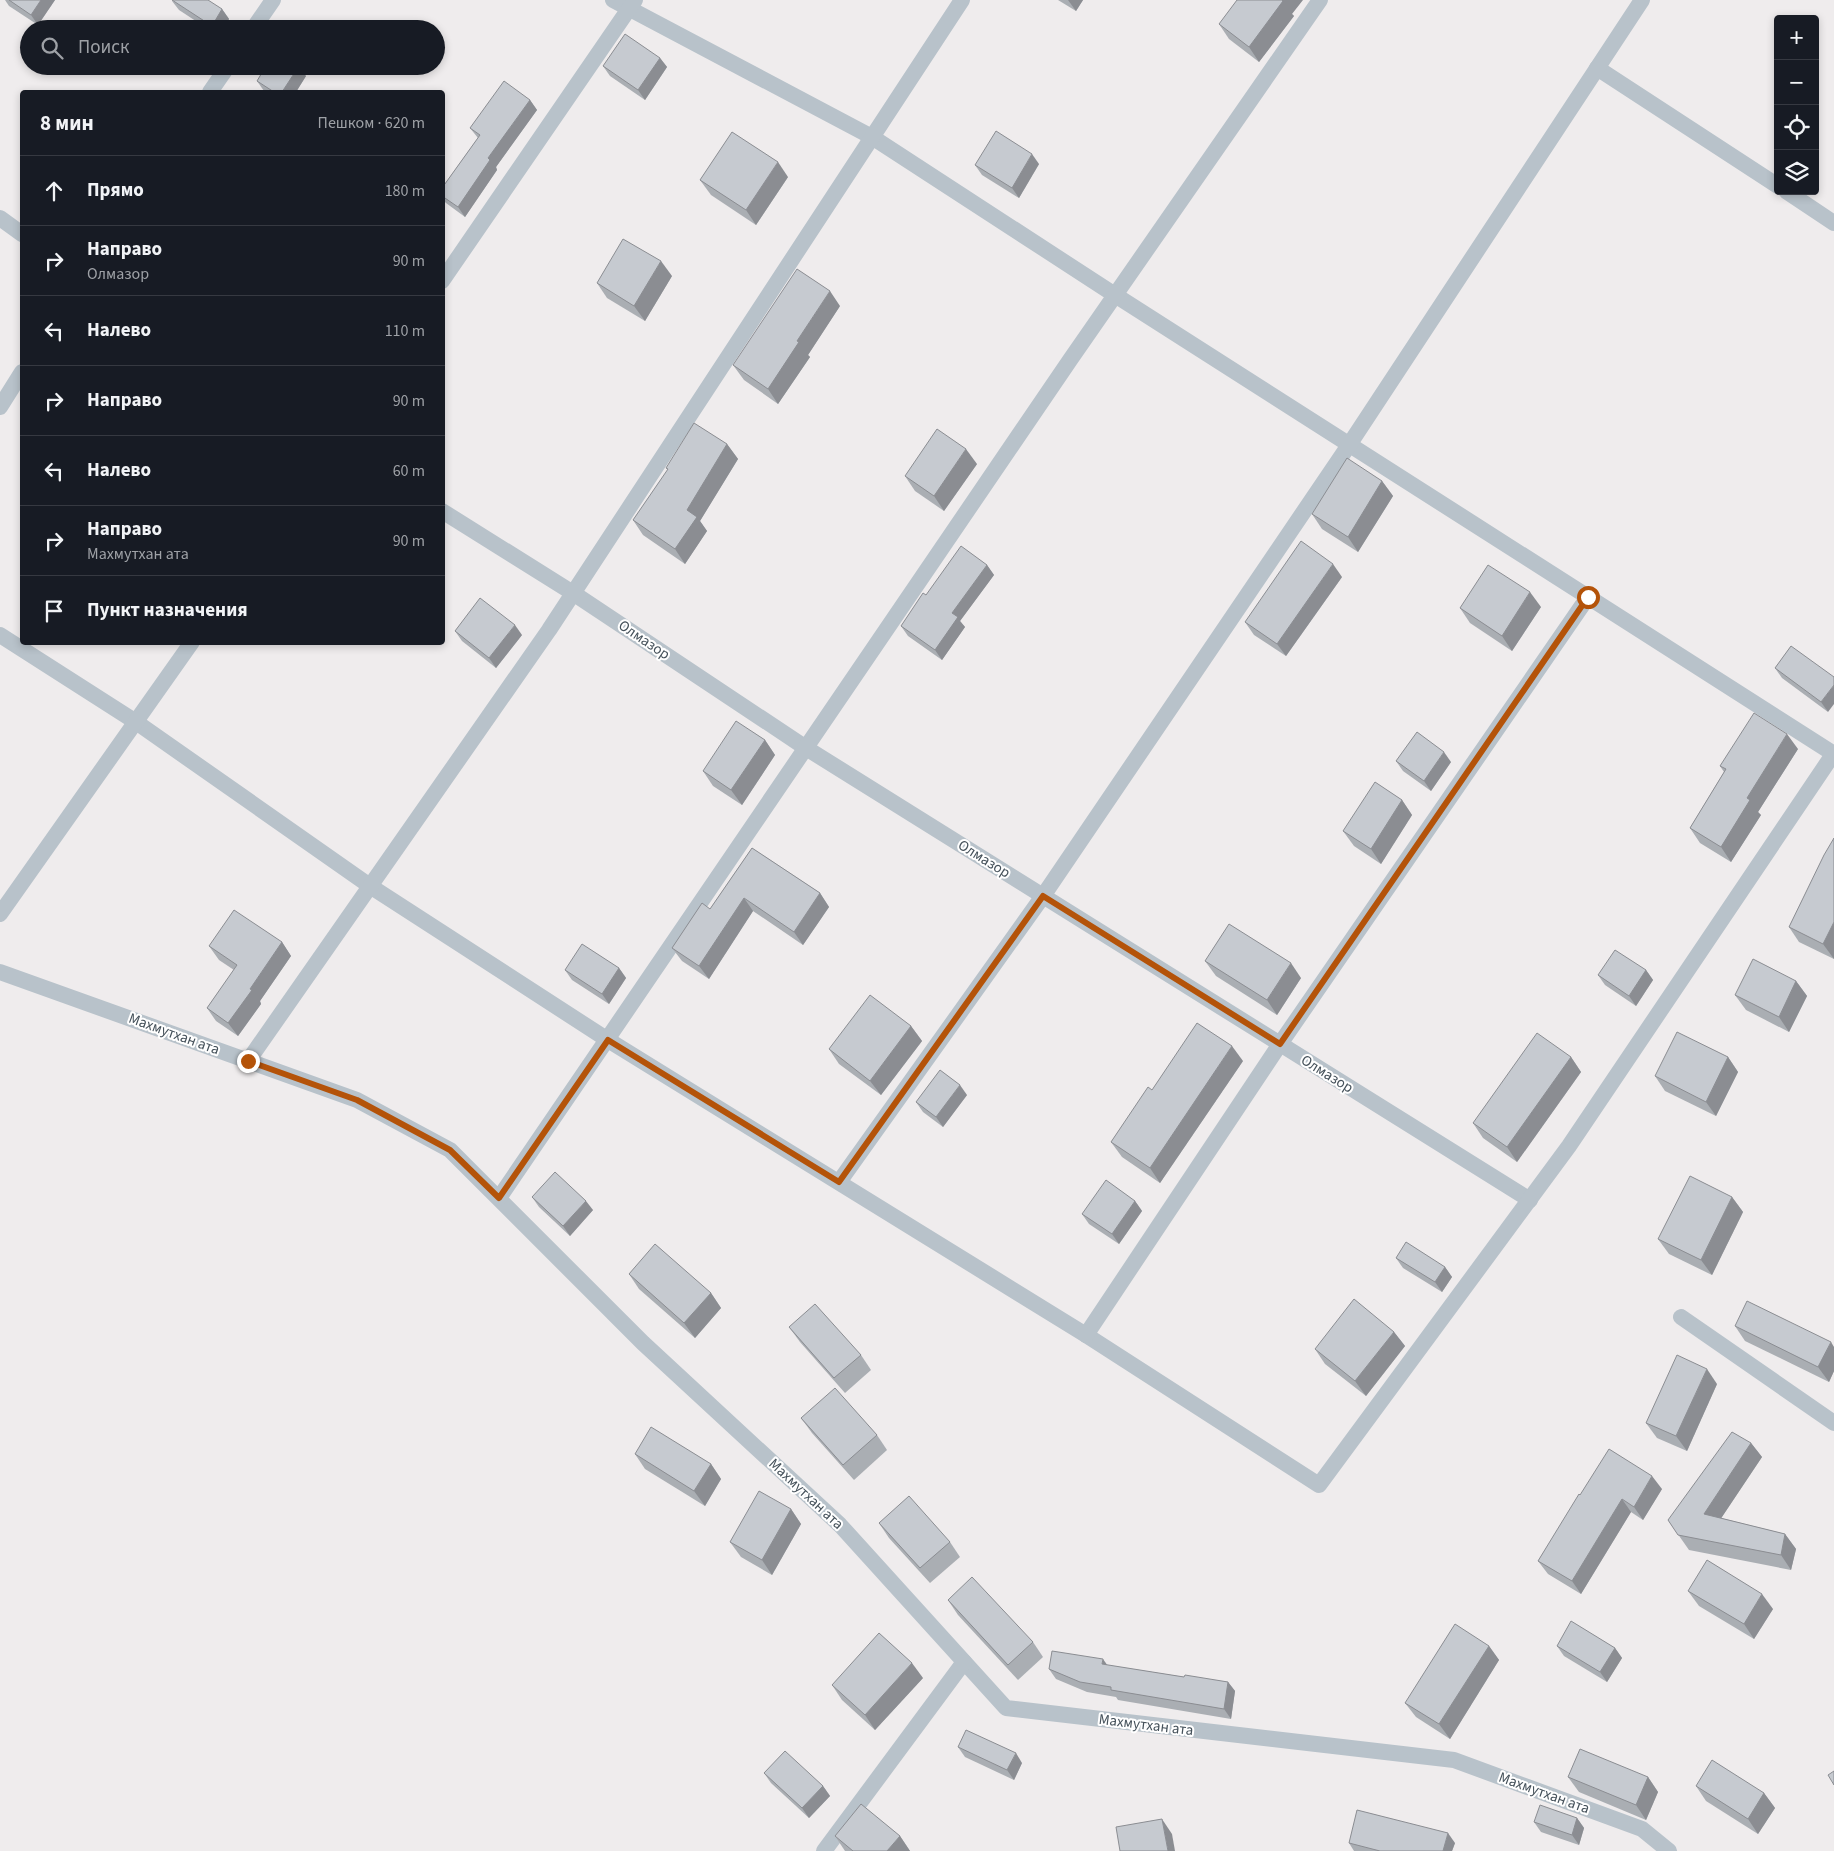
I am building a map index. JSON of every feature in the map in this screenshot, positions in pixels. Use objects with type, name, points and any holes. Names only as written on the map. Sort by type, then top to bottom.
[{"type":"street","points":[[259,20],[273,0]]},
{"type":"street","points":[[0,635],[136,722],[370,886],[608,1040],[1086,1335],[1319,1485],[1569,1146],[1834,754],[1115,295],[872,137],[632,4],[613,0]]},
{"type":"street","points":[[248,1061],[573,593],[962,0]]},
{"type":"street","points":[[499,1198],[1115,295],[1320,0]]},
{"type":"street","points":[[839,1182],[1043,896],[1349,445],[1642,0]]},
{"type":"street","points":[[445,277],[632,4]]},
{"type":"street","points":[[1597,68],[1774,183]]},
{"type":"street","points":[[211,90],[222,75]]},
{"type":"street","points":[[1792,195],[1834,223]]},
{"type":"street","points":[[0,218],[20,233]]},
{"type":"street","points":[[0,406],[20,375]]},
{"type":"street","name":"Олмазор","points":[[445,514],[573,593],[806,748],[1530,1200]]},
{"type":"street","points":[[1086,1335],[1280,1044],[1588,597]]},
{"type":"street","points":[[0,914],[190,645]]},
{"type":"street","name":"Махмутхан ата","points":[[0,972],[357,1100],[450,1150],[643,1343],[840,1525],[1006,1708],[1454,1760],[1642,1829],[1669,1851]]},
{"type":"street","points":[[1682,1317],[1834,1422]]},
{"type":"street","points":[[824,1851],[964,1662]]},
{"type":"building","points":[[9,0],[41,0],[31,15]]},
{"type":"building","points":[[172,0],[208,0],[222,9],[216,20],[203,20]]},
{"type":"building","points":[[1237,0],[1283,1],[1249,47],[1219,24]]},
{"type":"building","points":[[625,34],[660,58],[638,90],[603,66]]},
{"type":"building","points":[[261,75],[293,75],[283,90],[271,90],[257,81]]},
{"type":"building","points":[[504,81],[530,100],[488,158],[490,160],[458,207],[445,198],[445,184],[480,135],[470,128]]},
{"type":"building","points":[[996,131],[1032,154],[1012,188],[975,165]]},
{"type":"building","points":[[732,132],[778,162],[746,210],[700,180]]},
{"type":"building","points":[[623,239],[661,261],[634,306],[597,283]]},
{"type":"building","points":[[797,269],[830,291],[768,389],[733,365]]},
{"type":"building","points":[[694,423],[727,444],[687,510],[697,517],[675,549],[633,520],[668,469],[666,468]]},
{"type":"building","points":[[937,429],[966,449],[934,496],[905,476]]},
{"type":"building","points":[[1347,458],[1382,481],[1348,537],[1312,514]]},
{"type":"building","points":[[1301,541],[1333,564],[1277,644],[1245,622]]},
{"type":"building","points":[[961,546],[987,565],[952,613],[958,617],[935,650],[901,626],[923,593],[926,595]]},
{"type":"building","points":[[1488,565],[1530,592],[1502,636],[1460,608]]},
{"type":"building","points":[[480,598],[515,625],[489,658],[455,631]]},
{"type":"building","points":[[1791,646],[1834,677],[1834,685],[1821,702],[1775,668]]},
{"type":"building","points":[[1754,713],[1787,734],[1747,798],[1750,800],[1721,847],[1690,828],[1726,769],[1720,766]]},
{"type":"building","points":[[736,721],[765,740],[731,790],[703,771]]},
{"type":"building","points":[[1417,732],[1444,752],[1424,781],[1396,761]]},
{"type":"building","points":[[1375,782],[1402,800],[1371,849],[1343,831]]},
{"type":"building","points":[[1834,838],[1834,922],[1823,944],[1789,927]]},
{"type":"building","points":[[752,848],[820,893],[794,932],[744,898],[699,966],[672,948],[702,903],[710,909]]},
{"type":"building","points":[[234,910],[282,942],[250,989],[252,990],[228,1023],[207,1008],[237,965],[209,946]]},
{"type":"building","points":[[1229,924],[1291,963],[1267,1000],[1205,961]]},
{"type":"building","points":[[582,944],[619,968],[602,994],[565,970]]},
{"type":"building","points":[[1615,950],[1646,970],[1629,996],[1598,975]]},
{"type":"building","points":[[1753,959],[1796,981],[1779,1017],[1735,995]]},
{"type":"building","points":[[870,995],[911,1026],[870,1081],[829,1049]]},
{"type":"building","points":[[1197,1023],[1232,1046],[1150,1168],[1111,1142],[1148,1087],[1152,1090]]},
{"type":"building","points":[[1677,1032],[1728,1057],[1706,1102],[1655,1076]]},
{"type":"building","points":[[1537,1033],[1571,1057],[1507,1147],[1473,1123]]},
{"type":"building","points":[[940,1070],[960,1085],[936,1117],[916,1102]]},
{"type":"building","points":[[555,1172],[586,1201],[563,1226],[532,1197]]},
{"type":"building","points":[[1690,1176],[1732,1197],[1701,1260],[1658,1239]]},
{"type":"building","points":[[1106,1180],[1135,1201],[1112,1234],[1082,1214]]},
{"type":"building","points":[[1406,1242],[1445,1267],[1435,1282],[1396,1258]]},
{"type":"building","points":[[655,1244],[711,1293],[684,1323],[629,1274]]},
{"type":"building","points":[[1354,1299],[1394,1332],[1355,1381],[1315,1349]]},
{"type":"building","points":[[1747,1301],[1831,1342],[1818,1367],[1735,1326]]},
{"type":"building","points":[[815,1304],[861,1355],[834,1378],[789,1327]]},
{"type":"building","points":[[1677,1355],[1707,1369],[1676,1436],[1646,1423]]},
{"type":"building","points":[[835,1388],[877,1435],[843,1465],[801,1418]]},
{"type":"building","points":[[651,1427],[711,1464],[694,1491],[635,1454]]},
{"type":"building","points":[[1732,1432],[1751,1443],[1704,1514],[1785,1534],[1781,1555],[1678,1535],[1668,1520]]},
{"type":"building","points":[[1609,1449],[1652,1476],[1634,1507],[1622,1499],[1572,1581],[1538,1561]]},
{"type":"building","points":[[759,1491],[791,1509],[762,1560],[730,1542]]},
{"type":"building","points":[[909,1496],[950,1542],[920,1568],[879,1523]]},
{"type":"building","points":[[1707,1560],[1762,1594],[1744,1624],[1688,1591]]},
{"type":"building","points":[[972,1577],[1033,1642],[1008,1665],[948,1600]]},
{"type":"building","points":[[1571,1621],[1615,1648],[1600,1672],[1557,1646]]},
{"type":"building","points":[[1455,1624],[1489,1646],[1439,1724],[1405,1703]]},
{"type":"building","points":[[879,1633],[912,1663],[865,1715],[832,1685]]},
{"type":"building","points":[[1052,1651],[1103,1659],[1102,1664],[1228,1682],[1224,1709],[1111,1690],[1111,1687],[1080,1682],[1049,1669]]},
{"type":"building","points":[[966,1730],[1016,1753],[1007,1770],[958,1747]]},
{"type":"building","points":[[1580,1749],[1648,1777],[1636,1805],[1568,1777]]},
{"type":"building","points":[[785,1751],[823,1786],[802,1808],[764,1773]]},
{"type":"building","points":[[1712,1760],[1764,1793],[1748,1819],[1696,1786]]},
{"type":"building","points":[[1834,1771],[1834,1785],[1828,1775]]},
{"type":"building","points":[[861,1804],[900,1836],[887,1851],[853,1851],[835,1836]]},
{"type":"building","points":[[1540,1805],[1577,1818],[1572,1835],[1534,1822]]},
{"type":"building","points":[[1357,1810],[1448,1833],[1443,1851],[1380,1851],[1349,1843]]},
{"type":"building","points":[[1162,1819],[1168,1851],[1120,1851],[1116,1827]]},
{"type":"route","points":[[248,1061],[357,1100],[450,1150],[499,1198],[608,1040],[839,1182],[1043,896],[1280,1044],[1588,597]]}]
